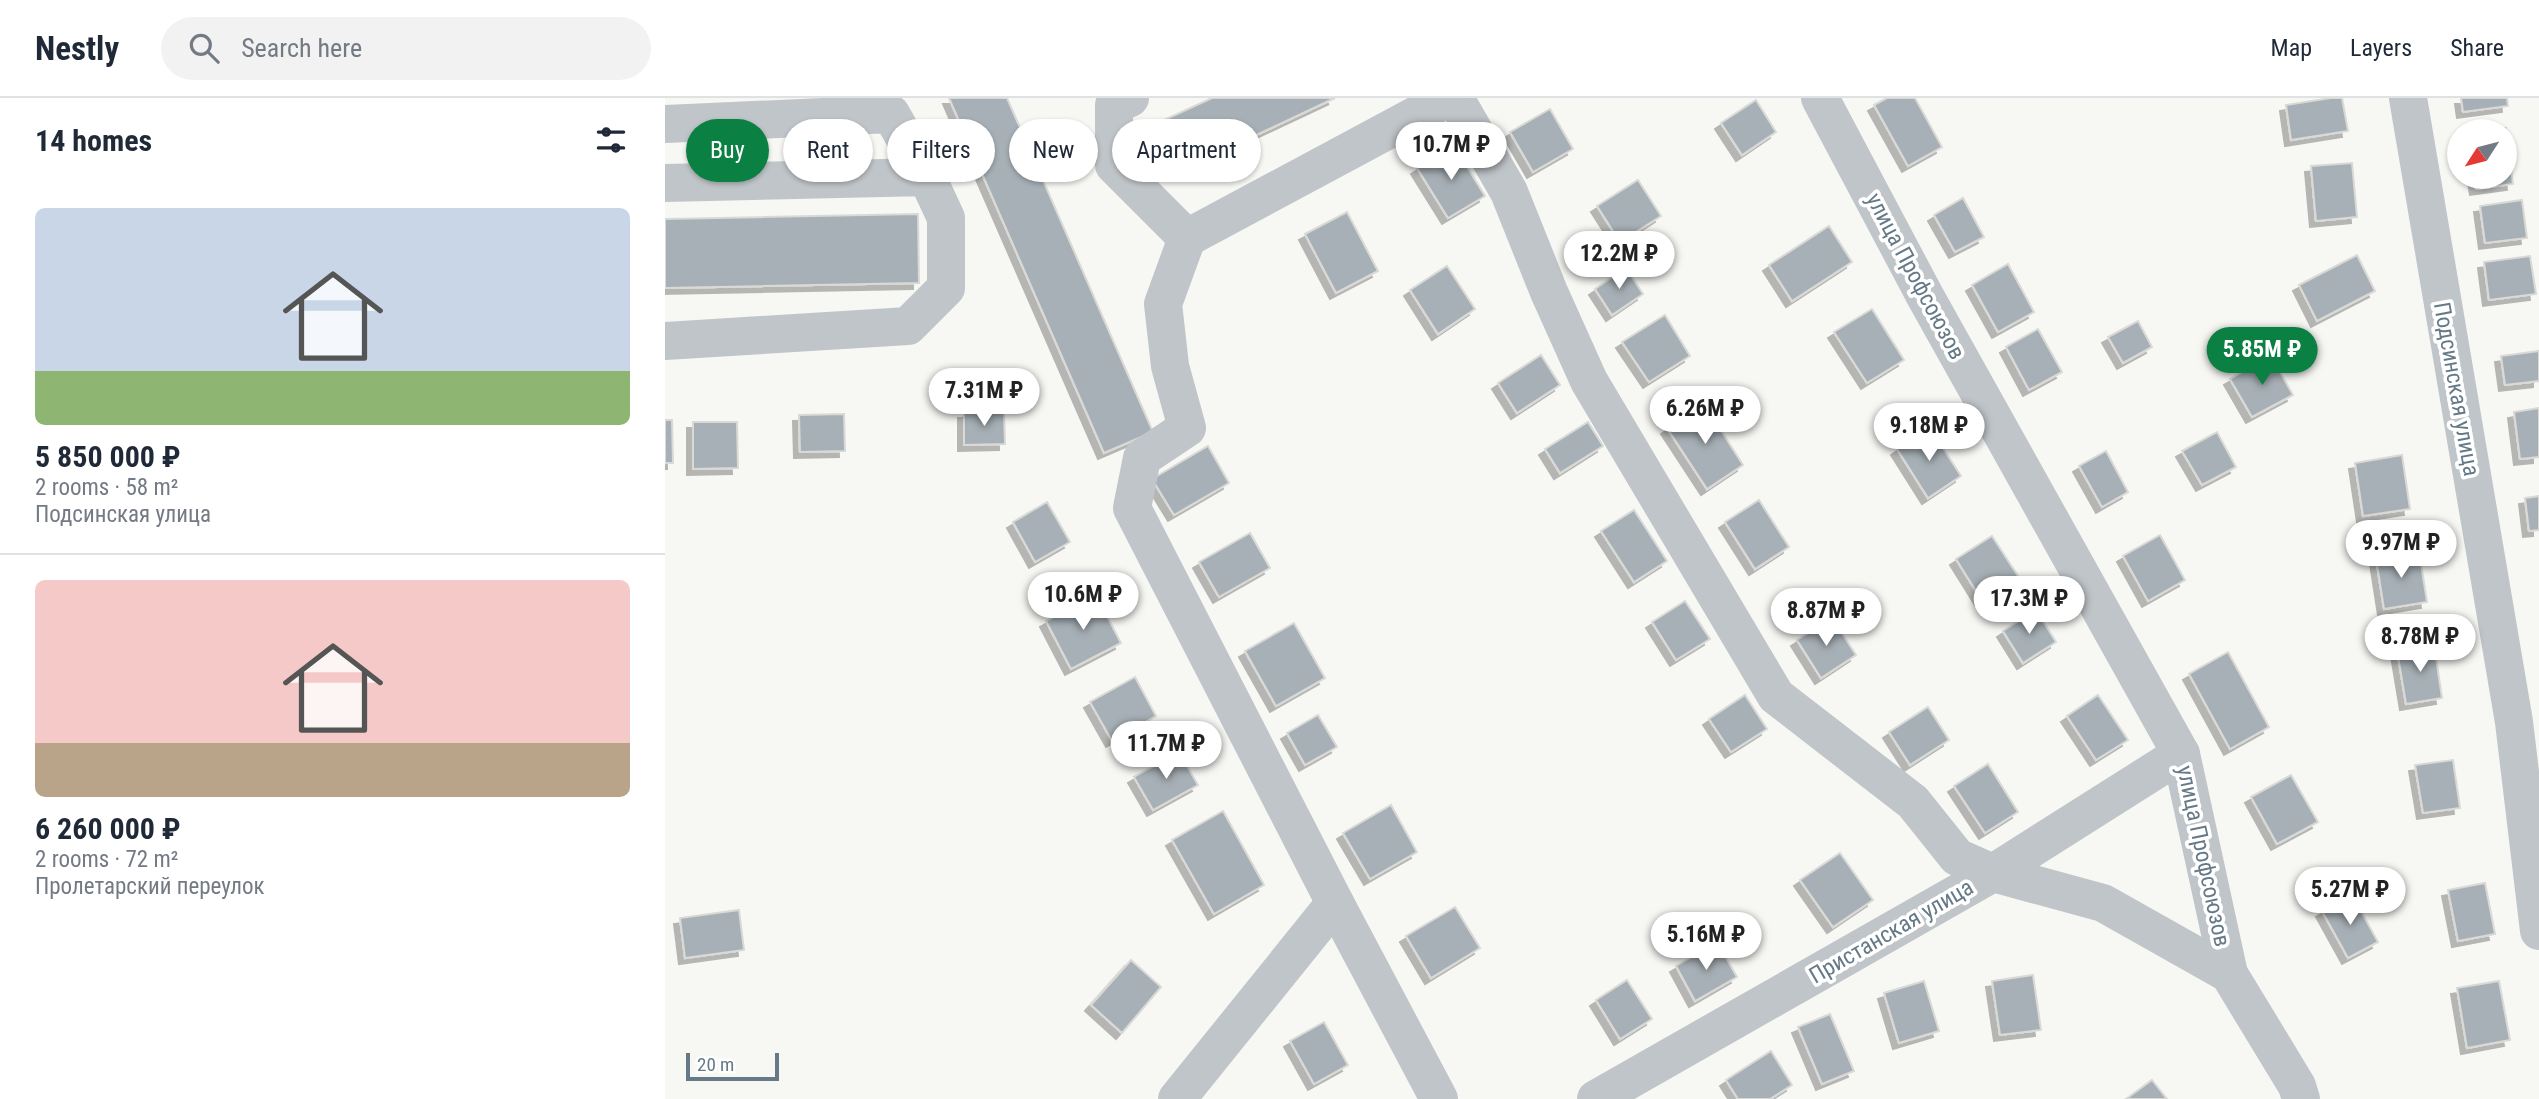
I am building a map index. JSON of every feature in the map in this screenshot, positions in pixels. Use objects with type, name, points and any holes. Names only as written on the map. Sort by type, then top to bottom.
[{"type":"street","points":[[1439,1099],[1132,508],[1142,458],[1187,428],[1170,366],[1163,304],[1187,238],[1448,98]]},
{"type":"street","points":[[1455,98],[1509,192],[1549,292],[1589,381],[1776,696],[1913,802],[1957,857],[1993,873],[2103,903],[2229,974]]},
{"type":"street","name":"улица Профсоюзов","points":[[1820,98],[1932,308],[2181,754],[2229,974],[2297,1086],[2301,1099]]},
{"type":"street","name":"Подсинская улица","points":[[2408,98],[2514,722],[2539,930]]},
{"type":"street","points":[[1118,101],[1114,165],[1187,238]]},
{"type":"street","points":[[665,124],[892,106]]},
{"type":"street","points":[[665,183],[887,178]]},
{"type":"street","points":[[665,341],[908,326],[946,288],[946,218],[929,182]]},
{"type":"street","name":"Пристанская улица","points":[[1596,1099],[1993,873],[2181,754]]},
{"type":"street","points":[[1177,1099],[1335,903]]},
{"type":"building","points":[[949,98],[1007,98],[1016,119],[1009,119],[1009,182],[1044,182],[1153,432],[1104,453],[986,182],[995,182],[995,119],[958,119]]},
{"type":"building","points":[[1212,98],[1335,98],[1261,133],[1261,119],[1166,119]]},
{"type":"building","points":[[1887,98],[1915,98],[1942,147],[1908,166],[1874,105]]},
{"type":"building","points":[[2342,98],[2348,131],[2291,140],[2286,105]]},
{"type":"building","points":[[2461,98],[2507,98],[2508,106],[2463,112]]},
{"type":"building","points":[[1756,100],[1776,132],[1742,155],[1721,123]]},
{"type":"building","points":[[1550,109],[1573,149],[1533,172],[1510,132]]},
{"type":"building","points":[[1454,146],[1485,196],[1448,218],[1417,168]]},
{"type":"building","points":[[2352,163],[2357,217],[2316,221],[2311,166]]},
{"type":"building","points":[[1638,180],[1661,216],[1620,242],[1597,206]]},
{"type":"building","points":[[1963,198],[1984,237],[1955,252],[1934,215]]},
{"type":"building","points":[[2522,200],[2527,238],[2485,243],[2480,206]]},
{"type":"building","points":[[1347,212],[1378,271],[1336,293],[1305,234]]},
{"type":"building","points":[[918,214],[919,283],[665,288],[665,219]]},
{"type":"building","points":[[1829,226],[1852,262],[1792,301],[1769,265]]},
{"type":"building","points":[[2357,255],[2375,291],[2317,321],[2299,285]]},
{"type":"building","points":[[2530,256],[2536,294],[2489,300],[2484,262]]},
{"type":"building","points":[[2008,264],[2034,312],[1998,332],[1972,285]]},
{"type":"building","points":[[1447,266],[1475,309],[1438,334],[1410,290]]},
{"type":"building","points":[[1626,268],[1643,294],[1612,315],[1595,289]]},
{"type":"building","points":[[1872,309],[1904,360],[1867,383],[1834,332]]},
{"type":"building","points":[[1665,315],[1690,356],[1649,382],[1622,342]]},
{"type":"building","points":[[2138,321],[2152,347],[2123,363],[2108,337]]},
{"type":"building","points":[[2038,329],[2062,372],[2029,390],[2006,347]]},
{"type":"building","points":[[2539,351],[2539,381],[2505,385],[2501,356]]},
{"type":"building","points":[[1541,355],[1560,385],[1517,413],[1498,383]]},
{"type":"building","points":[[2271,356],[2293,395],[2252,417],[2230,379]]},
{"type":"building","points":[[1704,404],[1743,465],[1707,489],[1667,428]]},
{"type":"building","points":[[2539,408],[2539,457],[2520,459],[2514,412]]},
{"type":"building","points":[[1004,411],[1005,444],[964,445],[964,412]]},
{"type":"building","points":[[844,414],[845,451],[800,452],[799,415]]},
{"type":"building","points":[[665,420],[672,420],[673,463],[665,463]]},
{"type":"building","points":[[693,422],[737,422],[738,468],[693,469]]},
{"type":"building","points":[[1588,422],[1603,446],[1560,473],[1545,449]]},
{"type":"building","points":[[1930,428],[1961,476],[1928,498],[1897,449]]},
{"type":"building","points":[[2217,432],[2236,467],[2202,485],[2182,451]]},
{"type":"building","points":[[1208,446],[1229,483],[1174,515],[1152,479]]},
{"type":"building","points":[[2106,451],[2128,492],[2102,507],[2079,466]]},
{"type":"building","points":[[2402,455],[2410,509],[2363,516],[2355,463]]},
{"type":"building","points":[[2539,496],[2539,530],[2529,531],[2525,498]]},
{"type":"building","points":[[1759,500],[1789,547],[1755,569],[1725,522]]},
{"type":"building","points":[[1047,502],[1070,542],[1035,562],[1013,522]]},
{"type":"building","points":[[1634,510],[1667,561],[1634,582],[1601,531]]},
{"type":"building","points":[[1250,533],[1270,568],[1219,597],[1199,562]]},
{"type":"building","points":[[2160,535],[2185,580],[2148,601],[2123,556]]},
{"type":"building","points":[[1992,536],[2018,576],[1981,599],[1956,559]]},
{"type":"building","points":[[2419,551],[2427,602],[2384,609],[2376,558]]},
{"type":"building","points":[[1096,595],[1121,643],[1071,669],[1046,621]]},
{"type":"building","points":[[1685,601],[1710,639],[1676,660],[1652,622]]},
{"type":"building","points":[[2036,610],[2056,642],[2023,663],[2003,631]]},
{"type":"building","points":[[1832,618],[1856,655],[1821,678],[1797,640]]},
{"type":"building","points":[[1294,623],[1325,678],[1276,706],[1245,651]]},
{"type":"building","points":[[2434,644],[2442,698],[2406,704],[2397,650]]},
{"type":"building","points":[[2228,652],[2269,727],[2230,749],[2189,674]]},
{"type":"building","points":[[1135,677],[1156,716],[1112,741],[1090,702]]},
{"type":"building","points":[[1745,695],[1767,729],[1731,752],[1709,719]]},
{"type":"building","points":[[2098,695],[2128,740],[2096,760],[2067,716]]},
{"type":"building","points":[[1928,707],[1949,740],[1910,765],[1889,732]]},
{"type":"building","points":[[1318,715],[1337,747],[1305,765],[1287,733]]},
{"type":"building","points":[[1179,752],[1198,785],[1153,810],[1134,777]]},
{"type":"building","points":[[2453,760],[2460,808],[2423,813],[2415,765]]},
{"type":"building","points":[[1988,764],[2018,812],[1985,833],[1954,786]]},
{"type":"building","points":[[2291,775],[2318,822],[2277,844],[2251,797]]},
{"type":"building","points":[[1391,805],[1417,852],[1370,879],[1343,833]]},
{"type":"building","points":[[1223,811],[1264,885],[1214,914],[1172,840]]},
{"type":"building","points":[[1840,853],[1873,900],[1833,927],[1800,880]]},
{"type":"building","points":[[2485,883],[2495,934],[2458,941],[2448,890]]},
{"type":"building","points":[[2352,895],[2378,942],[2348,958],[2322,911]]},
{"type":"building","points":[[1455,907],[1480,948],[1431,978],[1406,936]]},
{"type":"building","points":[[739,910],[744,950],[685,958],[680,918]]},
{"type":"building","points":[[1717,942],[1737,977],[1695,1001],[1676,966]]},
{"type":"building","points":[[1131,960],[1161,987],[1122,1033],[1091,1005]]},
{"type":"building","points":[[2033,975],[2041,1030],[2000,1035],[1992,981]]},
{"type":"building","points":[[1627,980],[1652,1019],[1620,1039],[1596,1000]]},
{"type":"building","points":[[1924,981],[1939,1031],[1899,1043],[1884,993]]},
{"type":"building","points":[[2499,981],[2510,1040],[2467,1048],[2457,988]]},
{"type":"building","points":[[1830,1014],[1854,1071],[1822,1084],[1798,1027]]},
{"type":"building","points":[[1324,1022],[1348,1065],[1314,1084],[1290,1041]]},
{"type":"building","points":[[1771,1051],[1792,1085],[1770,1099],[1738,1099],[1726,1080]]},
{"type":"building","points":[[2152,1080],[2167,1099],[2126,1099]]}]
